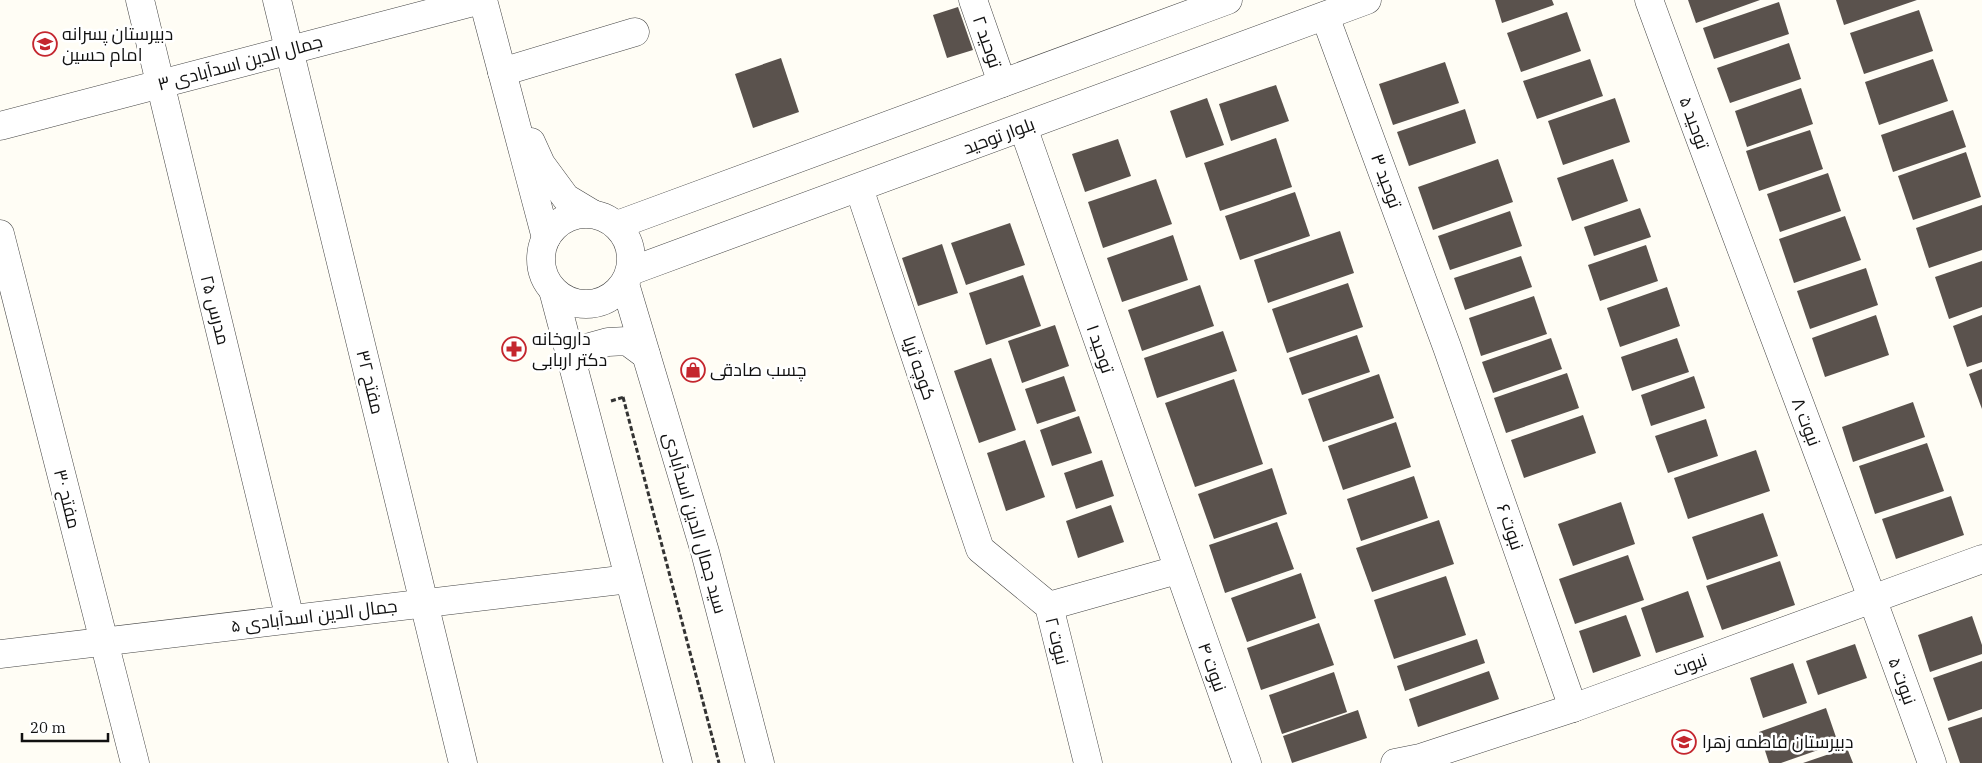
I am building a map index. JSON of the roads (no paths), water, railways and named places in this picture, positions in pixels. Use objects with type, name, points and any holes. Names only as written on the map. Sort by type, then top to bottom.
[{"type":"street","name":"مدرس ۲۵","points":[[140,0],[290,619]]},
{"type":"street","name":"مفتح ۳۲","points":[[277,0],[463,763]]},
{"type":"street","name":"جمال الدین اسدآبادی ۳","points":[[0,126],[482,0]]},
{"type":"street","points":[[482,0],[546,238]]},
{"type":"street","name":"توحید ۲","points":[[973,0],[1002,83]]},
{"type":"street","points":[[617,225],[1228,0]]},
{"type":"street","name":"بلوار توحید","points":[[628,277],[859,188],[1367,0]]},
{"type":"street","name":"توحید ۵","points":[[1649,0],[1739,246]]},
{"type":"street","name":"توحید ۳","points":[[1325,16],[1447,347]]},
{"type":"street","points":[[502,72],[635,32]]},
{"type":"street","points":[[502,72],[541,164],[566,198],[617,225],[625,234],[630,246],[628,277],[610,298],[590,305],[576,304],[552,290]]},
{"type":"street","name":"توحید ۱","points":[[1023,127],[1177,570]]},
{"type":"street","name":"کوچه ثریا","points":[[859,188],[980,548]]},
{"type":"street","points":[[592,213],[578,214],[554,226],[546,238],[542,251],[541,265],[545,278],[552,290],[573,365],[678,763]]},
{"type":"street","name":"مفتح ۳۰","points":[[0,234],[135,763]]},
{"type":"street","name":"نبوت ۸","points":[[1739,246],[1873,599]]},
{"type":"street","name":"سید جمال الدین اسدآبادی","points":[[628,277],[646,356],[705,552],[760,763]]},
{"type":"street","points":[[573,365],[590,348],[608,342],[627,341],[646,356]]},
{"type":"street","name":"نبوت ۶","points":[[1447,347],[1573,708]]},
{"type":"street","name":"نبوت ۲","points":[[980,548],[1049,606],[1088,763]]},
{"type":"street","name":"نبوت","points":[[1412,761],[1573,708],[1982,559]]},
{"type":"street","points":[[1049,606],[1177,570]]},
{"type":"street","name":"نبوت ۴","points":[[1177,570],[1247,763]]},
{"type":"street","name":"جمال الدین اسدآبادی ۵","points":[[0,654],[629,579]]},
{"type":"street","name":"نبوت ۵","points":[[1873,599],[1932,763]]},
{"type":"place","name":"دبیرستان پسرانه امام حسین","points":[[45,44]]},
{"type":"place","name":"داروخانه دکتر اربابی","points":[[514,349]]},
{"type":"place","name":"چسب صادقی","points":[[693,370]]},
{"type":"place","name":"دبیرستان فاطمه زهرا","points":[[1684,742]]}]
